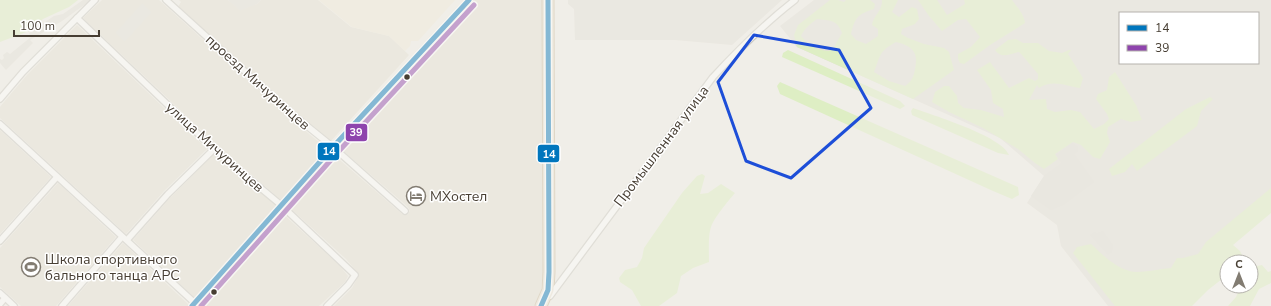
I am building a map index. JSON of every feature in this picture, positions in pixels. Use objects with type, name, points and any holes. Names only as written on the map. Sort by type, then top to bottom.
[{"type":"highway","points":[[542,306],[548,290],[549,272],[548,0]]},
{"type":"street","points":[[0,99],[23,72],[96,0]]},
{"type":"street","name":"проезд Мичуринцев","points":[[166,0],[292,114],[333,147],[405,211]]},
{"type":"street","points":[[0,124],[195,305],[333,147],[469,0]]},
{"type":"street","name":"Промышленная улица","points":[[542,306],[713,77],[747,41],[774,16],[795,0]]},
{"type":"street","name":"улица Мичуринцев","points":[[77,18],[214,149],[281,205],[355,275],[348,285],[327,306]]},
{"type":"street","points":[[62,306],[124,239],[214,149]]},
{"type":"street","points":[[0,241],[57,177]]},
{"type":"street","points":[[0,293],[14,306]]},
{"type":"street","points":[[0,304],[6,298]]},
{"type":"highlighted area","points":[[754,35],[839,50],[871,108],[791,178],[746,161],[718,82]]},
{"type":"shaded area","points":[[83,0],[91,0],[62,21],[30,40],[33,43],[6,70],[0,63],[0,59],[2,60],[4,58],[3,55],[7,52],[10,54],[31,37],[29,33],[54,16],[63,14]]},
{"type":"shaded area","points":[[102,0],[159,0],[289,117],[327,149],[281,200],[217,145],[83,18]]},
{"type":"shaded area","points":[[179,0],[228,0],[240,10],[257,4],[261,0],[318,0],[351,27],[389,36],[409,55],[330,142],[178,7],[181,2]]},
{"type":"shaded area","points":[[228,0],[261,0],[257,4],[240,11]]},
{"type":"shaded area","points":[[319,0],[455,0],[418,41],[411,41],[410,46],[405,51],[389,36],[352,27]]},
{"type":"shaded area","points":[[475,0],[542,0],[543,274],[541,290],[535,305],[334,306],[352,288],[358,277],[358,273],[346,259],[288,206],[334,155],[402,214],[408,214],[410,211],[408,207],[340,148]]},
{"type":"shaded area","points":[[568,0],[782,0],[732,45],[675,40],[575,40],[574,9],[568,4]]},
{"type":"shaded area","points":[[814,0],[1271,0],[1271,212],[1148,306],[1108,306],[1061,246],[1057,225],[1027,203],[1044,176],[1000,138],[797,47],[780,26]]},
{"type":"shaded area","points":[[142,3],[152,12],[125,42],[115,33]]},
{"type":"shaded area","points":[[77,25],[207,149],[164,191],[126,234],[0,118],[0,107],[4,102],[27,75]]},
{"type":"shaded area","points":[[0,130],[51,177],[0,234]]},
{"type":"shaded area","points":[[1072,143],[1078,147],[1078,151],[1074,154],[1094,182],[1063,205],[1051,210],[1031,196],[1044,176],[1062,163],[1056,155]]},
{"type":"shaded area","points":[[215,153],[277,204],[195,298],[133,240],[171,197]]},
{"type":"shaded area","points":[[58,183],[116,237],[56,306],[21,306],[0,287],[0,248]]},
{"type":"shaded area","points":[[282,213],[339,265],[348,276],[345,282],[319,306],[204,306],[202,304]]},
{"type":"shaded area","points":[[1103,231],[1113,245],[1112,252],[1108,255],[1090,235],[1094,232],[1097,233]]},
{"type":"shaded area","points":[[123,243],[189,305],[68,306]]},
{"type":"green space","points":[[0,0],[78,0],[69,7],[43,19],[29,31],[0,42]]},
{"type":"green space","points":[[830,0],[844,2],[846,0],[870,0],[875,4],[874,9],[858,17],[851,34],[856,40],[866,44],[878,36],[878,29],[872,25],[881,7],[882,0],[898,0],[892,12],[899,17],[912,7],[917,9],[919,19],[915,24],[902,29],[901,34],[924,44],[944,48],[949,52],[954,70],[913,99],[797,47],[794,35],[798,25]],"holes":[[[817,19],[835,23],[838,25],[842,33],[834,47],[829,51],[820,50],[814,47],[801,36],[804,31]],[[896,42],[910,48],[915,54],[916,58],[915,72],[911,81],[905,86],[889,81],[874,72],[883,51]]]},
{"type":"green space","points":[[918,0],[937,0],[947,15],[965,4],[964,0],[1012,0],[1022,14],[1025,23],[990,45],[964,64],[960,63],[958,54],[971,47],[980,37],[966,19],[958,20],[942,31]]},
{"type":"green space","points":[[1016,39],[1023,43],[1038,43],[1049,51],[1062,53],[1071,50],[1068,54],[1083,78],[1080,88],[1059,84],[1049,84],[1039,88],[1037,85],[1029,100],[1046,99],[1047,109],[1055,112],[1071,110],[1080,112],[1094,129],[1104,124],[1109,119],[1096,99],[1098,94],[1107,90],[1109,77],[1115,72],[1136,105],[1142,120],[1131,122],[1121,119],[1108,127],[1107,133],[1110,142],[1100,159],[1093,157],[1081,145],[1073,142],[1055,154],[1058,159],[1044,169],[1018,149],[983,128],[932,102],[935,92],[944,86],[949,86],[957,96],[958,103],[964,108],[981,110],[1004,117],[1003,109],[993,103],[991,90],[977,70],[990,62],[1009,88],[1029,78],[1035,81],[1038,79],[1038,74],[1019,52],[1003,55],[997,53],[995,50],[1008,40]]},
{"type":"green space","points":[[788,50],[900,101],[905,106],[900,109],[782,57],[783,53]]},
{"type":"green space","points":[[780,82],[1018,187],[1019,195],[1012,199],[993,191],[780,94],[777,86]]},
{"type":"green space","points":[[1210,97],[1213,99],[1201,111],[1197,126],[1137,171],[1132,164],[1125,172],[1112,176],[1109,169],[1186,109]]},
{"type":"green space","points":[[913,108],[981,134],[1004,148],[1009,155],[998,153],[912,115],[911,111]]},
{"type":"green space","points":[[702,174],[705,176],[700,194],[708,193],[721,184],[735,193],[718,214],[711,227],[709,239],[709,262],[693,268],[681,276],[677,293],[659,306],[641,306],[632,290],[620,282],[619,278],[625,270],[637,267],[642,258],[644,248],[682,193],[697,176]]},
{"type":"green space","points":[[1271,188],[1271,213],[1233,245],[1242,254],[1219,254],[1219,281],[1192,306],[1115,306],[1073,253],[1077,247],[1091,244],[1117,266],[1129,271],[1140,272],[1171,268],[1177,258],[1198,254],[1206,242]]},
{"type":"green space","points":[[1262,265],[1268,272],[1271,271],[1271,283],[1259,289],[1259,266]]},
{"type":"green space","points":[[1237,294],[1256,294],[1250,306],[1228,306]]},
{"type":"transit line","name":"14","points":[[192,306],[333,147],[469,0]]},
{"type":"transit line","name":"14","points":[[541,306],[548,290],[549,272],[548,0]]},
{"type":"transit line","name":"39","points":[[201,306],[338,152],[474,5]]},
{"type":"place","name":"МХостел","points":[[416,196]]},
{"type":"place","name":"Школа спортивного бального танца АРС","points":[[31,267]]}]
